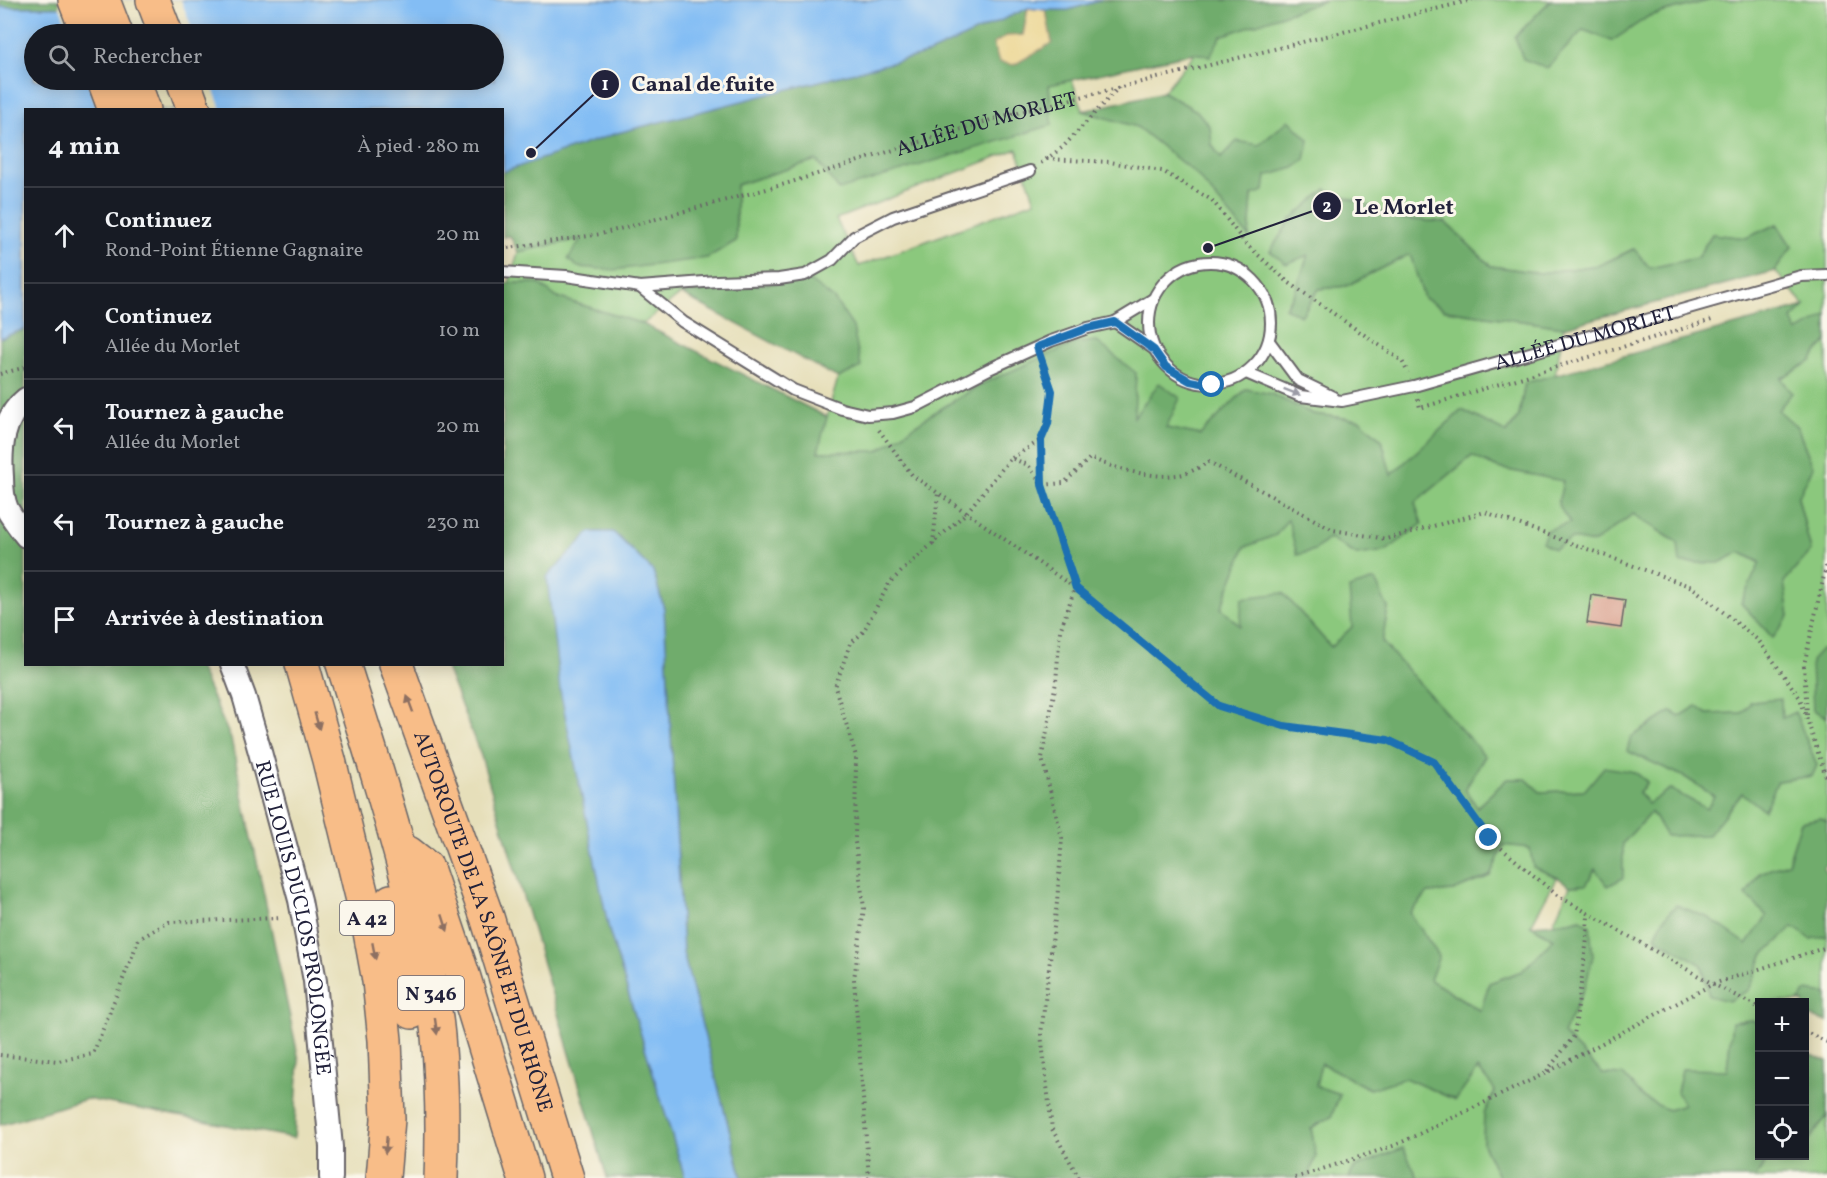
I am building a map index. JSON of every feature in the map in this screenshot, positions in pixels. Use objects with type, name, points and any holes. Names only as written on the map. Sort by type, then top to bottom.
[{"type":"highway","points":[[75,0],[84,24]]},
{"type":"highway","points":[[103,0],[112,24]]},
{"type":"highway","points":[[153,0],[162,24]]},
{"type":"highway","points":[[108,90],[114,108]]},
{"type":"highway","points":[[137,90],[143,108]]},
{"type":"highway","points":[[187,90],[193,108]]},
{"type":"highway","name":"A 42","points":[[303,666],[340,806],[380,981],[388,1119],[383,1178]]},
{"type":"highway","name":"N 346","points":[[323,666],[374,819],[414,1018],[426,1115],[442,1144]]},
{"type":"highway","name":"N 346","points":[[344,666],[400,845],[425,951],[438,1034],[441,1178]]},
{"type":"highway","name":"AUTOROUTE DE LA SAÔNE ET DU RHÔNE","points":[[397,666],[487,917],[567,1178]]},
{"type":"highway","points":[[400,845],[427,868],[464,978],[525,1178]]},
{"type":"street","points":[[23,401],[8,424],[2,441],[1,461],[6,507],[24,533]]},
{"type":"street","name":"RUE LOUIS DUCLOS PROLONGÉE","points":[[233,666],[244,696],[302,912],[315,981],[331,1147],[331,1178]]},
{"type":"lane","points":[[504,272],[566,276],[640,287],[779,279],[805,274],[832,260],[854,237],[893,218],[1030,171]]},
{"type":"lane","points":[[640,287],[683,322],[793,390],[842,410],[868,415],[893,413],[915,407],[1037,347],[1088,328],[1115,322],[1153,299],[1171,275],[1190,265],[1212,261],[1233,266],[1253,279],[1266,297],[1272,319],[1269,341],[1261,358],[1246,373],[1232,380],[1212,385],[1190,381],[1166,367],[1154,350],[1115,322]]},
{"type":"lane","name":"ALLÉE DU MORLET","points":[[1246,373],[1300,396],[1342,401],[1414,386],[1801,276],[1827,274]]},
{"type":"lane","points":[[1153,299],[1148,320],[1154,350]]},
{"type":"lane","points":[[1269,341],[1298,380],[1342,401]]},
{"type":"path","name":"ALLÉE DU MORLET","points":[[504,249],[601,234],[785,184],[1000,117],[1472,0]]},
{"type":"path","points":[[1030,171],[1063,147],[1119,87]]},
{"type":"path","points":[[1047,159],[1110,162],[1162,171],[1212,200],[1246,244],[1288,282],[1402,361],[1414,386],[1420,408],[1715,319]]},
{"type":"path","points":[[1037,347],[1052,391],[1048,424],[1041,440],[1042,485]]},
{"type":"path","points":[[0,374],[24,368]]},
{"type":"path","points":[[868,415],[912,475],[1076,588],[1219,706],[1284,726],[1388,740],[1434,762],[1489,838],[1558,896],[1755,1005]]},
{"type":"path","points":[[869,1178],[854,980],[864,908],[855,842],[856,756],[835,687],[850,644],[863,632],[890,582],[966,513],[1011,458],[1041,440]]},
{"type":"path","points":[[1011,458],[1028,465],[1042,485],[1076,588],[1060,631],[1056,682],[1042,758],[1062,838],[1057,902],[1041,1034],[1052,1129],[1079,1178]]},
{"type":"path","points":[[1042,485],[1064,483],[1090,458],[1113,468],[1152,475],[1184,474],[1209,462],[1333,530],[1386,539],[1485,512],[1692,587],[1759,641],[1800,698],[1827,780]]},
{"type":"path","points":[[933,544],[938,493]]},
{"type":"path","points":[[1808,720],[1804,665],[1827,562]]},
{"type":"path","points":[[1544,1074],[1574,1036],[1587,939],[1588,913]]},
{"type":"path","points":[[0,1055],[58,1060],[93,1054],[139,939],[169,922],[286,918]]},
{"type":"path","points":[[1295,1178],[1396,1145],[1544,1074],[1713,984],[1827,947]]},
{"type":"path","points":[[1809,1033],[1827,1042]]},
{"type":"green space","points":[[0,0],[58,0],[61,7],[0,7]]},
{"type":"green space","points":[[1102,0],[1326,0],[1221,36],[1210,56],[1194,53],[1049,85],[1052,125],[839,190],[816,160],[736,185],[736,241],[707,258],[613,270],[578,267],[568,259],[581,239],[518,252],[510,236],[504,237],[504,171],[617,133],[929,53],[1028,8],[1023,35],[1006,36],[1051,43],[1046,10],[1068,10]]},
{"type":"green space","points":[[1326,0],[1551,0],[1515,37],[1584,29],[1612,41],[1649,16],[1711,0],[1827,0],[1827,315],[1796,333],[1792,319],[1805,306],[1775,271],[1792,247],[1777,224],[1746,238],[1712,234],[1697,258],[1650,268],[1633,249],[1600,265],[1540,273],[1491,266],[1445,222],[1401,219],[1326,189],[1306,266],[1285,308],[1301,316],[1319,289],[1346,286],[1410,253],[1424,298],[1445,310],[1564,327],[1555,375],[1525,383],[1519,416],[1506,433],[1462,410],[1391,476],[1382,440],[1360,420],[1313,414],[1271,394],[1246,389],[1200,435],[1134,418],[932,414],[878,451],[817,452],[838,378],[861,367],[681,294],[643,324],[556,297],[538,283],[509,283],[518,252],[581,239],[736,241],[736,185],[816,160],[1052,125],[1049,85],[1072,80],[1083,110],[1137,127],[1195,173],[1249,236],[1252,195],[1266,176],[1293,168],[1289,121],[1259,145],[1221,159],[1212,145],[1210,127],[1197,111],[1163,92],[1195,53],[1210,56],[1220,36]],"holes":[[[1017,149],[1035,201],[859,266],[836,219]]]},
{"type":"green space","points":[[1551,0],[1711,0],[1649,16],[1612,41],[1583,30],[1547,68],[1523,59],[1515,37]]},
{"type":"green space","points":[[1163,92],[1197,111],[1210,127],[1212,145],[1221,158],[1237,141],[1259,145],[1289,120],[1309,140],[1305,160],[1294,168],[1266,176],[1264,191],[1252,195],[1249,237],[1195,173],[1137,127],[1083,111]]},
{"type":"green space","points":[[1326,189],[1401,219],[1445,222],[1491,266],[1540,273],[1600,265],[1634,249],[1650,268],[1697,258],[1712,234],[1746,238],[1777,224],[1792,247],[1775,271],[1564,327],[1445,310],[1424,298],[1410,254],[1346,286],[1319,289],[1301,316],[1285,308],[1294,295],[1308,255],[1286,264],[1270,251],[1291,219]]},
{"type":"green space","points":[[807,279],[834,299],[853,327],[861,367],[838,378],[681,294]]},
{"type":"green space","points":[[538,283],[556,297],[643,324],[827,417],[818,452],[878,451],[932,414],[982,384],[1075,343],[1096,341],[1136,373],[1134,417],[1159,383],[1180,398],[1166,428],[1200,435],[1246,389],[1271,394],[1313,414],[1360,420],[1382,440],[1391,475],[1462,410],[1507,433],[1519,416],[1525,383],[1805,306],[1792,319],[1797,332],[1827,315],[1827,340],[1810,362],[1781,378],[1792,393],[1778,410],[1797,427],[1813,467],[1798,498],[1811,551],[1784,582],[1789,616],[1773,638],[1741,603],[1760,562],[1740,552],[1719,563],[1680,563],[1678,543],[1633,514],[1593,543],[1572,539],[1554,549],[1542,542],[1547,530],[1570,523],[1558,505],[1563,481],[1498,468],[1472,456],[1415,503],[1422,524],[1386,551],[1357,555],[1329,538],[1315,550],[1297,555],[1288,519],[1276,535],[1245,547],[1221,608],[1240,626],[1242,598],[1283,593],[1331,647],[1352,627],[1349,588],[1375,580],[1388,608],[1382,642],[1485,756],[1465,789],[1477,807],[1507,779],[1526,779],[1540,792],[1585,790],[1604,767],[1635,772],[1647,782],[1639,793],[1648,804],[1670,789],[1707,809],[1714,796],[1685,777],[1627,751],[1631,737],[1672,711],[1679,717],[1697,706],[1707,714],[1742,713],[1751,702],[1781,699],[1782,718],[1795,712],[1817,765],[1812,776],[1778,781],[1764,810],[1742,793],[1708,835],[1666,836],[1651,812],[1623,843],[1623,878],[1608,886],[1595,869],[1586,885],[1570,886],[1557,877],[1533,867],[1530,848],[1504,845],[1490,876],[1453,891],[1428,893],[1410,913],[1439,956],[1430,980],[1481,1011],[1489,983],[1522,971],[1554,939],[1531,925],[1581,919],[1590,926],[1593,956],[1586,984],[1563,1034],[1603,1074],[1623,1075],[1645,1099],[1668,1110],[1684,1105],[1677,1092],[1682,1069],[1727,1070],[1732,1022],[1755,1022],[1755,1160],[1767,1160],[1755,1178],[1499,1178],[1483,1144],[1484,1114],[1495,1090],[1478,1069],[1456,1100],[1405,1078],[1370,1089],[1321,1063],[1316,1086],[1340,1094],[1331,1117],[1311,1128],[1316,1156],[1308,1178],[742,1178],[683,953],[664,609],[653,571],[613,532],[590,532],[609,930],[685,1178],[607,1178],[481,756],[445,666],[504,666],[504,284]]},
{"type":"green space","points":[[24,329],[24,666],[198,666],[231,739],[299,1060],[294,1138],[87,1099],[0,1125],[0,338]]},
{"type":"green space","points":[[1827,340],[1827,650],[1821,650],[1813,710],[1827,717],[1827,822],[1821,818],[1801,822],[1788,863],[1759,873],[1746,895],[1767,916],[1747,945],[1709,918],[1702,965],[1709,996],[1749,990],[1763,955],[1794,926],[1811,939],[1827,936],[1827,994],[1806,991],[1801,998],[1755,998],[1755,1022],[1752,1020],[1732,1023],[1727,1070],[1684,1105],[1668,1110],[1645,1099],[1623,1076],[1603,1074],[1563,1034],[1586,984],[1590,926],[1581,919],[1553,923],[1570,886],[1586,885],[1595,869],[1651,812],[1667,836],[1743,792],[1778,781],[1812,776],[1817,765],[1795,713],[1781,719],[1742,713],[1707,714],[1628,751],[1685,777],[1714,796],[1707,810],[1670,789],[1648,804],[1639,793],[1647,782],[1635,772],[1586,790],[1540,792],[1526,779],[1507,779],[1477,807],[1465,790],[1485,756],[1382,642],[1388,608],[1352,627],[1331,647],[1283,593],[1240,627],[1221,608],[1245,547],[1276,535],[1288,518],[1315,550],[1329,538],[1357,555],[1472,456],[1498,468],[1564,481],[1571,523],[1547,530],[1572,539],[1594,543],[1633,514],[1678,543],[1719,563],[1740,552],[1760,563],[1741,603],[1773,637],[1789,616],[1783,582],[1811,551],[1798,498],[1813,467],[1797,427],[1777,410],[1781,378],[1810,362]]},
{"type":"green space","points":[[1821,650],[1827,650],[1827,717],[1813,710],[1811,661]]},
{"type":"green space","points":[[1821,818],[1827,822],[1827,864],[1823,868],[1827,875],[1827,936],[1811,939],[1793,927],[1763,955],[1749,990],[1729,1001],[1709,996],[1702,965],[1655,937],[1663,920],[1676,905],[1709,918],[1747,944],[1767,916],[1746,895],[1760,873],[1788,863],[1801,822]]},
{"type":"green space","points":[[1504,845],[1530,848],[1533,867],[1557,877],[1531,925],[1554,939],[1522,971],[1489,983],[1482,1011],[1430,980],[1410,913],[1428,893],[1453,891],[1490,876]]},
{"type":"green space","points":[[1806,991],[1827,994],[1827,1022],[1809,1016],[1809,998],[1801,998]]},
{"type":"green space","points":[[1809,1054],[1827,1061],[1827,1116],[1809,1140]]},
{"type":"green space","points":[[1320,1062],[1369,1089],[1405,1078],[1455,1100],[1478,1069],[1495,1090],[1484,1114],[1483,1144],[1499,1178],[1418,1178],[1403,1148],[1354,1168],[1349,1178],[1308,1178],[1316,1156],[1311,1128],[1331,1117],[1340,1095],[1315,1086]]},
{"type":"green space","points":[[1827,1116],[1827,1178],[1755,1178],[1767,1160],[1809,1160],[1809,1140]]},
{"type":"green space","points":[[1403,1148],[1418,1178],[1349,1178],[1354,1168]]},
{"type":"sand","points":[[1028,8],[1046,10],[1052,43],[1014,65],[999,62],[993,44],[1006,36],[1023,35]]},
{"type":"water","points":[[72,0],[1102,0],[1068,10],[1028,8],[929,53],[617,133],[504,172],[504,108],[24,108],[24,329],[0,338],[0,7],[61,7]]},
{"type":"water","points":[[590,532],[613,532],[653,571],[664,609],[683,953],[742,1178],[685,1178],[609,930],[560,690],[547,577]]},
{"type":"pier","points":[[66,0],[181,0],[190,24],[66,24],[59,4]]},
{"type":"pier","points":[[91,90],[214,90],[221,108],[97,108]]},
{"type":"building","points":[[1591,595],[1625,600],[1621,628],[1587,623]]},
{"type":"place","name":"Canal de fuite","points":[[531,153]]},
{"type":"place","name":"Le Morlet","points":[[1208,248]]},
{"type":"route","points":[[1212,385],[1190,381],[1166,367],[1154,350],[1115,322],[1088,328],[1037,347],[1052,391],[1048,424],[1041,440],[1042,485],[1076,588],[1219,706],[1284,726],[1388,740],[1434,762],[1489,838]]}]
